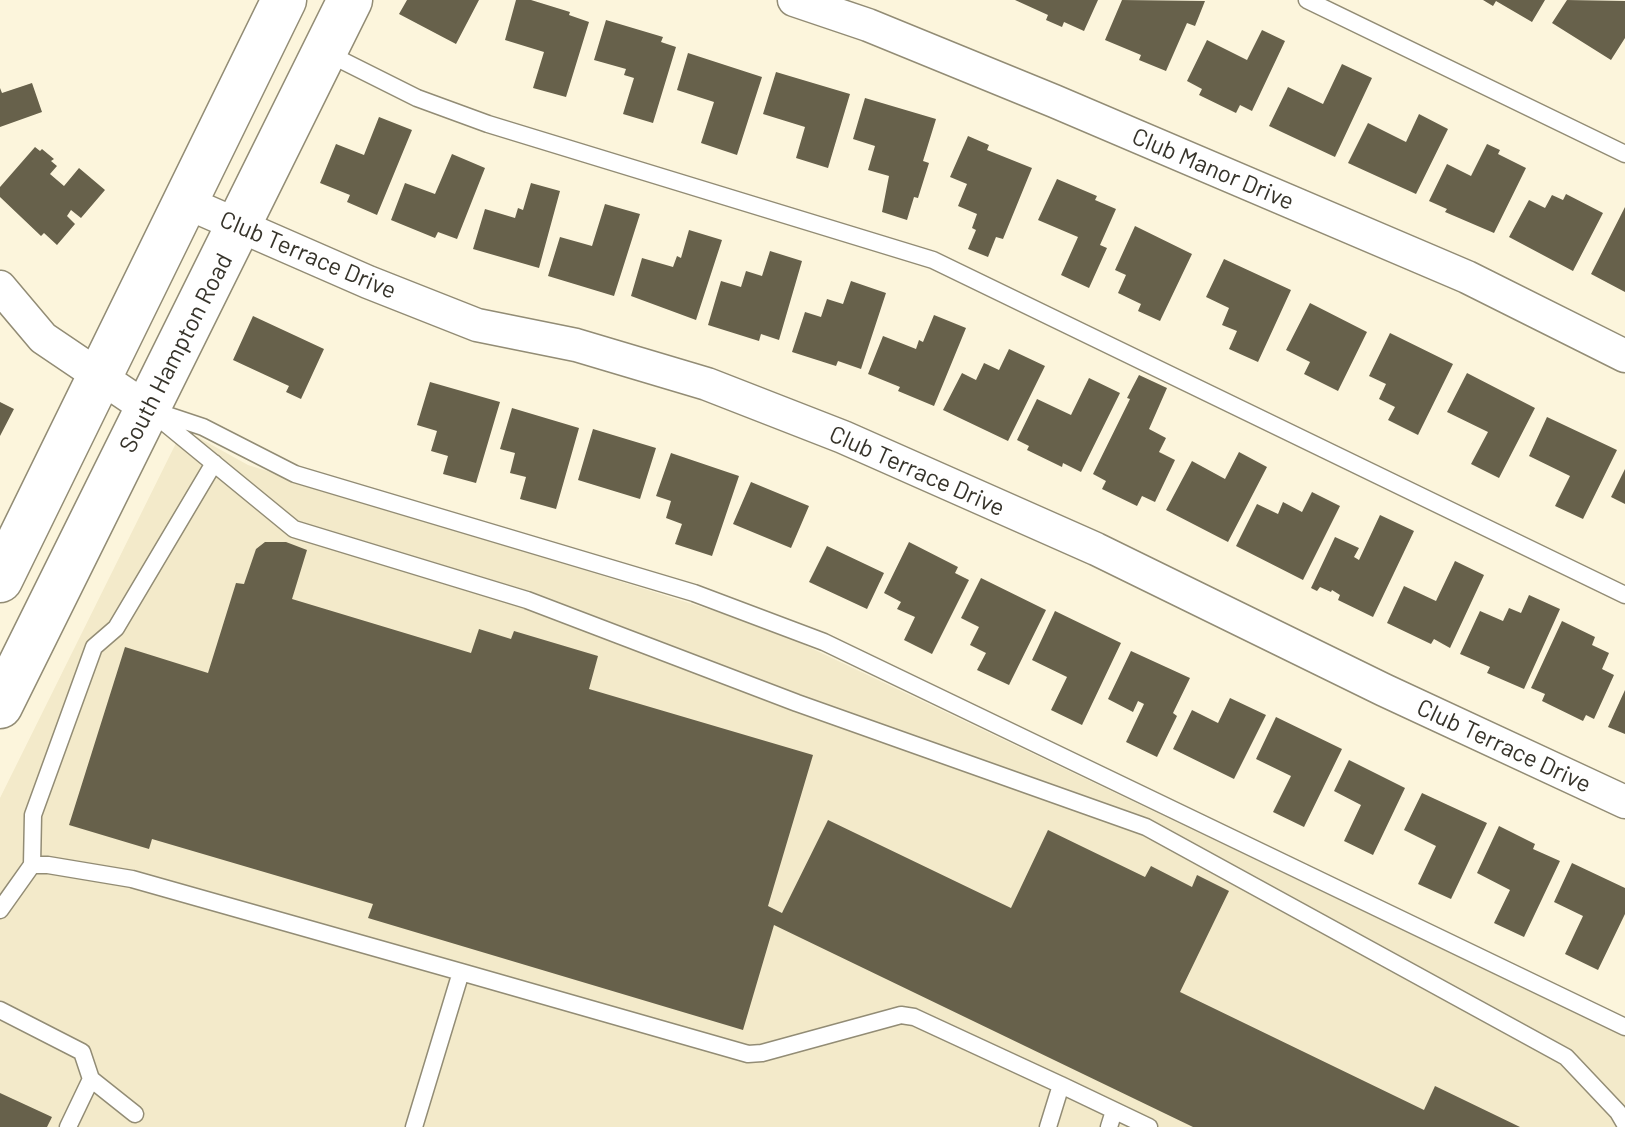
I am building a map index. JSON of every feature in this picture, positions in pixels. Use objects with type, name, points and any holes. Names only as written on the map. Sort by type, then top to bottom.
[{"type":"main road","points":[[0,580],[284,0]]},
{"type":"main road","name":"South Hampton Road","points":[[0,706],[350,0]]},
{"type":"street","name":"Club Manor Drive","points":[[794,0],[868,25],[1054,101],[1467,277],[1625,356]]},
{"type":"street","name":"Club Terrace Drive","points":[[185,202],[368,282],[477,325],[576,345],[707,384],[843,437],[1096,549],[1384,690],[1625,802]]},
{"type":"street","points":[[0,287],[43,338],[148,409]]},
{"type":"lane","points":[[1307,0],[1625,154]]},
{"type":"lane","points":[[325,51],[417,98],[488,124],[933,260],[1625,595]]},
{"type":"lane","points":[[148,409],[294,529],[527,600],[797,703],[1146,827],[1566,1057],[1618,1112],[1625,1124]]},
{"type":"lane","points":[[148,409],[203,427],[295,474],[694,593],[824,642],[1625,1027]]},
{"type":"lane","points":[[0,910],[32,865],[33,815],[94,647],[116,628],[214,463]]},
{"type":"lane","points":[[32,865],[132,879],[748,1054],[762,1053],[901,1015],[914,1017],[1061,1085],[1112,1119],[1149,1127]]},
{"type":"lane","points":[[414,1127],[461,972]]},
{"type":"lane","points":[[0,1010],[82,1052],[91,1079],[135,1114]]},
{"type":"lane","points":[[68,1127],[91,1079]]},
{"type":"lane","points":[[1048,1127],[1061,1085]]},
{"type":"shaded area","points":[[183,429],[248,465],[769,628],[1625,1036],[1625,1127],[0,1127],[0,798]]},
{"type":"building","points":[[407,0],[479,0],[456,44],[399,14]]},
{"type":"building","points":[[516,0],[531,0],[570,12],[569,15],[589,22],[566,97],[533,88],[544,52],[505,40]]},
{"type":"building","points":[[1015,0],[1098,0],[1084,31],[1064,22],[1062,27],[1046,20],[1048,15]]},
{"type":"building","points":[[1122,0],[1205,1],[1195,26],[1187,23],[1166,71],[1139,60],[1141,55],[1105,40]]},
{"type":"building","points":[[1483,0],[1545,0],[1532,22],[1496,1],[1493,6]]},
{"type":"building","points":[[1567,0],[1625,1],[1625,38],[1611,60],[1552,23]]},
{"type":"building","points":[[606,20],[663,37],[661,42],[676,47],[653,123],[623,114],[634,78],[624,75],[626,69],[594,60]]},
{"type":"building","points":[[1262,30],[1285,41],[1252,111],[1240,105],[1236,113],[1199,95],[1202,89],[1187,81],[1207,40],[1247,60]]},
{"type":"building","points":[[688,53],[762,77],[737,155],[701,143],[714,102],[677,90]]},
{"type":"building","points":[[1342,64],[1372,78],[1335,157],[1269,126],[1288,87],[1323,104]]},
{"type":"building","points":[[776,72],[850,94],[828,168],[796,158],[805,127],[763,114]]},
{"type":"building","points":[[32,83],[42,112],[0,127],[0,88],[2,93]]},
{"type":"building","points":[[865,98],[936,119],[923,161],[929,163],[907,220],[882,212],[889,176],[868,170],[875,146],[853,139]]},
{"type":"building","points":[[1419,114],[1448,129],[1416,194],[1348,163],[1368,123],[1406,142]]},
{"type":"building","points":[[379,117],[412,130],[377,215],[347,202],[350,195],[320,183],[336,144],[364,155]]},
{"type":"building","points":[[968,136],[989,145],[987,150],[1032,168],[1003,239],[996,237],[988,257],[968,249],[976,230],[972,228],[977,214],[958,206],[967,184],[950,177]]},
{"type":"building","points":[[1487,144],[1500,150],[1498,154],[1526,168],[1494,233],[1445,212],[1447,209],[1429,201],[1447,164],[1471,176]]},
{"type":"building","points":[[35,147],[54,159],[51,161],[57,166],[50,174],[64,186],[79,168],[105,190],[81,218],[71,210],[67,216],[75,224],[57,245],[44,233],[41,236],[0,197],[0,187]]},
{"type":"building","points":[[452,154],[485,168],[457,239],[438,232],[435,238],[391,220],[405,183],[435,194]]},
{"type":"building","points":[[1057,179],[1097,196],[1095,200],[1116,209],[1100,245],[1107,248],[1089,288],[1061,275],[1078,237],[1038,220]]},
{"type":"building","points":[[531,183],[560,191],[539,268],[473,249],[485,209],[515,218],[518,208],[523,210]]},
{"type":"building","points":[[1566,194],[1603,213],[1573,271],[1509,237],[1529,200],[1545,208],[1552,195],[1563,200]]},
{"type":"building","points":[[605,204],[640,214],[614,296],[548,276],[560,237],[592,246]]},
{"type":"building","points":[[1625,207],[1625,292],[1591,274]]},
{"type":"building","points":[[1135,226],[1192,254],[1160,321],[1138,311],[1141,304],[1118,293],[1126,275],[1115,270]]},
{"type":"building","points":[[689,230],[722,240],[696,320],[631,296],[642,258],[673,267],[677,256],[681,258]]},
{"type":"building","points":[[770,251],[802,261],[779,340],[761,334],[759,341],[708,325],[721,281],[741,287],[746,271],[762,276]]},
{"type":"building","points":[[1224,259],[1291,290],[1258,362],[1229,349],[1237,331],[1222,325],[1229,308],[1206,297]]},
{"type":"building","points":[[851,281],[886,293],[861,369],[838,361],[836,366],[792,352],[805,312],[821,317],[827,299],[843,304]]},
{"type":"building","points":[[1310,303],[1367,332],[1338,391],[1304,374],[1310,362],[1286,350]]},
{"type":"building","points":[[934,315],[966,328],[934,406],[868,374],[883,336],[916,349],[919,340],[923,342]]},
{"type":"building","points":[[253,316],[324,349],[301,399],[286,392],[289,386],[233,360]]},
{"type":"building","points":[[1390,333],[1453,364],[1418,435],[1388,420],[1395,407],[1379,399],[1386,384],[1369,376]]},
{"type":"building","points":[[1009,349],[1045,366],[1008,441],[943,410],[962,373],[976,380],[984,363],[999,370]]},
{"type":"building","points":[[1467,373],[1535,408],[1499,478],[1471,464],[1488,432],[1447,412]]},
{"type":"building","points":[[1139,375],[1167,388],[1149,429],[1166,438],[1159,452],[1175,460],[1155,502],[1142,496],[1137,506],[1102,489],[1106,481],[1093,474]]},
{"type":"building","points":[[1089,378],[1120,393],[1081,472],[1063,463],[1062,467],[1027,450],[1029,446],[1017,440],[1037,399],[1071,415]]},
{"type":"building","points":[[430,382],[500,402],[476,483],[443,474],[448,456],[431,451],[437,431],[417,425]]},
{"type":"building","points":[[0,402],[14,409],[0,436]]},
{"type":"building","points":[[512,408],[579,428],[556,509],[520,499],[526,477],[510,473],[515,453],[500,449]]},
{"type":"building","points":[[1547,417],[1617,450],[1583,519],[1555,506],[1570,476],[1529,456]]},
{"type":"building","points":[[593,429],[656,448],[640,499],[578,480]]},
{"type":"building","points":[[1239,452],[1267,467],[1228,542],[1166,510],[1192,461],[1225,479]]},
{"type":"building","points":[[671,453],[739,476],[712,556],[675,544],[682,524],[666,518],[671,501],[656,496]]},
{"type":"building","points":[[1625,469],[1625,504],[1611,497]]},
{"type":"building","points":[[751,482],[809,506],[791,548],[733,524]]},
{"type":"building","points":[[1312,492],[1340,506],[1303,580],[1236,546],[1257,504],[1278,514],[1283,502],[1302,512]]},
{"type":"building","points":[[1380,515],[1414,531],[1373,617],[1338,600],[1340,595],[1332,590],[1320,587],[1317,591],[1311,588],[1335,537],[1359,548],[1354,557],[1359,560]]},
{"type":"building","points":[[265,542],[286,542],[307,550],[292,599],[471,653],[479,629],[511,639],[514,631],[598,656],[589,689],[813,755],[768,906],[782,913],[828,820],[1011,908],[1048,830],[1145,877],[1151,866],[1192,887],[1197,875],[1229,891],[1180,992],[1424,1110],[1435,1086],[1520,1127],[1193,1127],[774,925],[743,1030],[368,918],[373,904],[152,839],[149,849],[69,825],[125,647],[208,673],[236,583],[244,584],[256,549]]},
{"type":"building","points":[[909,542],[958,567],[955,573],[969,580],[932,654],[904,640],[915,617],[897,609],[901,602],[884,593]]},
{"type":"building","points":[[827,546],[884,573],[867,609],[809,582]]},
{"type":"building","points":[[1455,561],[1484,575],[1450,648],[1434,639],[1431,644],[1387,623],[1404,586],[1436,601]]},
{"type":"building","points":[[981,578],[1046,610],[1009,685],[977,670],[986,653],[970,645],[979,627],[961,618]]},
{"type":"building","points":[[1529,595],[1560,609],[1524,689],[1487,673],[1490,667],[1460,654],[1480,611],[1503,621],[1509,608],[1521,613]]},
{"type":"building","points":[[1055,611],[1121,643],[1082,725],[1051,710],[1067,677],[1032,660]]},
{"type":"building","points":[[1562,621],[1595,637],[1592,645],[1609,653],[1602,669],[1614,675],[1594,719],[1586,715],[1583,721],[1542,701],[1545,694],[1531,688]]},
{"type":"building","points":[[1131,651],[1190,678],[1173,713],[1177,716],[1157,757],[1126,742],[1144,704],[1138,701],[1133,712],[1108,699]]},
{"type":"building","points":[[1625,690],[1625,734],[1608,727]]},
{"type":"building","points":[[1230,698],[1266,715],[1234,779],[1173,749],[1192,710],[1218,723]]},
{"type":"building","points":[[1276,717],[1342,749],[1304,827],[1273,812],[1291,776],[1256,759]]},
{"type":"building","points":[[1349,760],[1405,788],[1373,855],[1344,841],[1361,805],[1334,791]]},
{"type":"building","points":[[1422,793],[1487,823],[1451,899],[1418,884],[1436,846],[1404,830]]},
{"type":"building","points":[[1499,826],[1535,844],[1533,849],[1560,861],[1524,937],[1494,923],[1510,890],[1477,873]]},
{"type":"building","points":[[1572,863],[1625,888],[1625,914],[1598,970],[1565,954],[1583,916],[1554,902]]},
{"type":"building","points":[[0,1093],[52,1117],[47,1127],[0,1127]]}]
